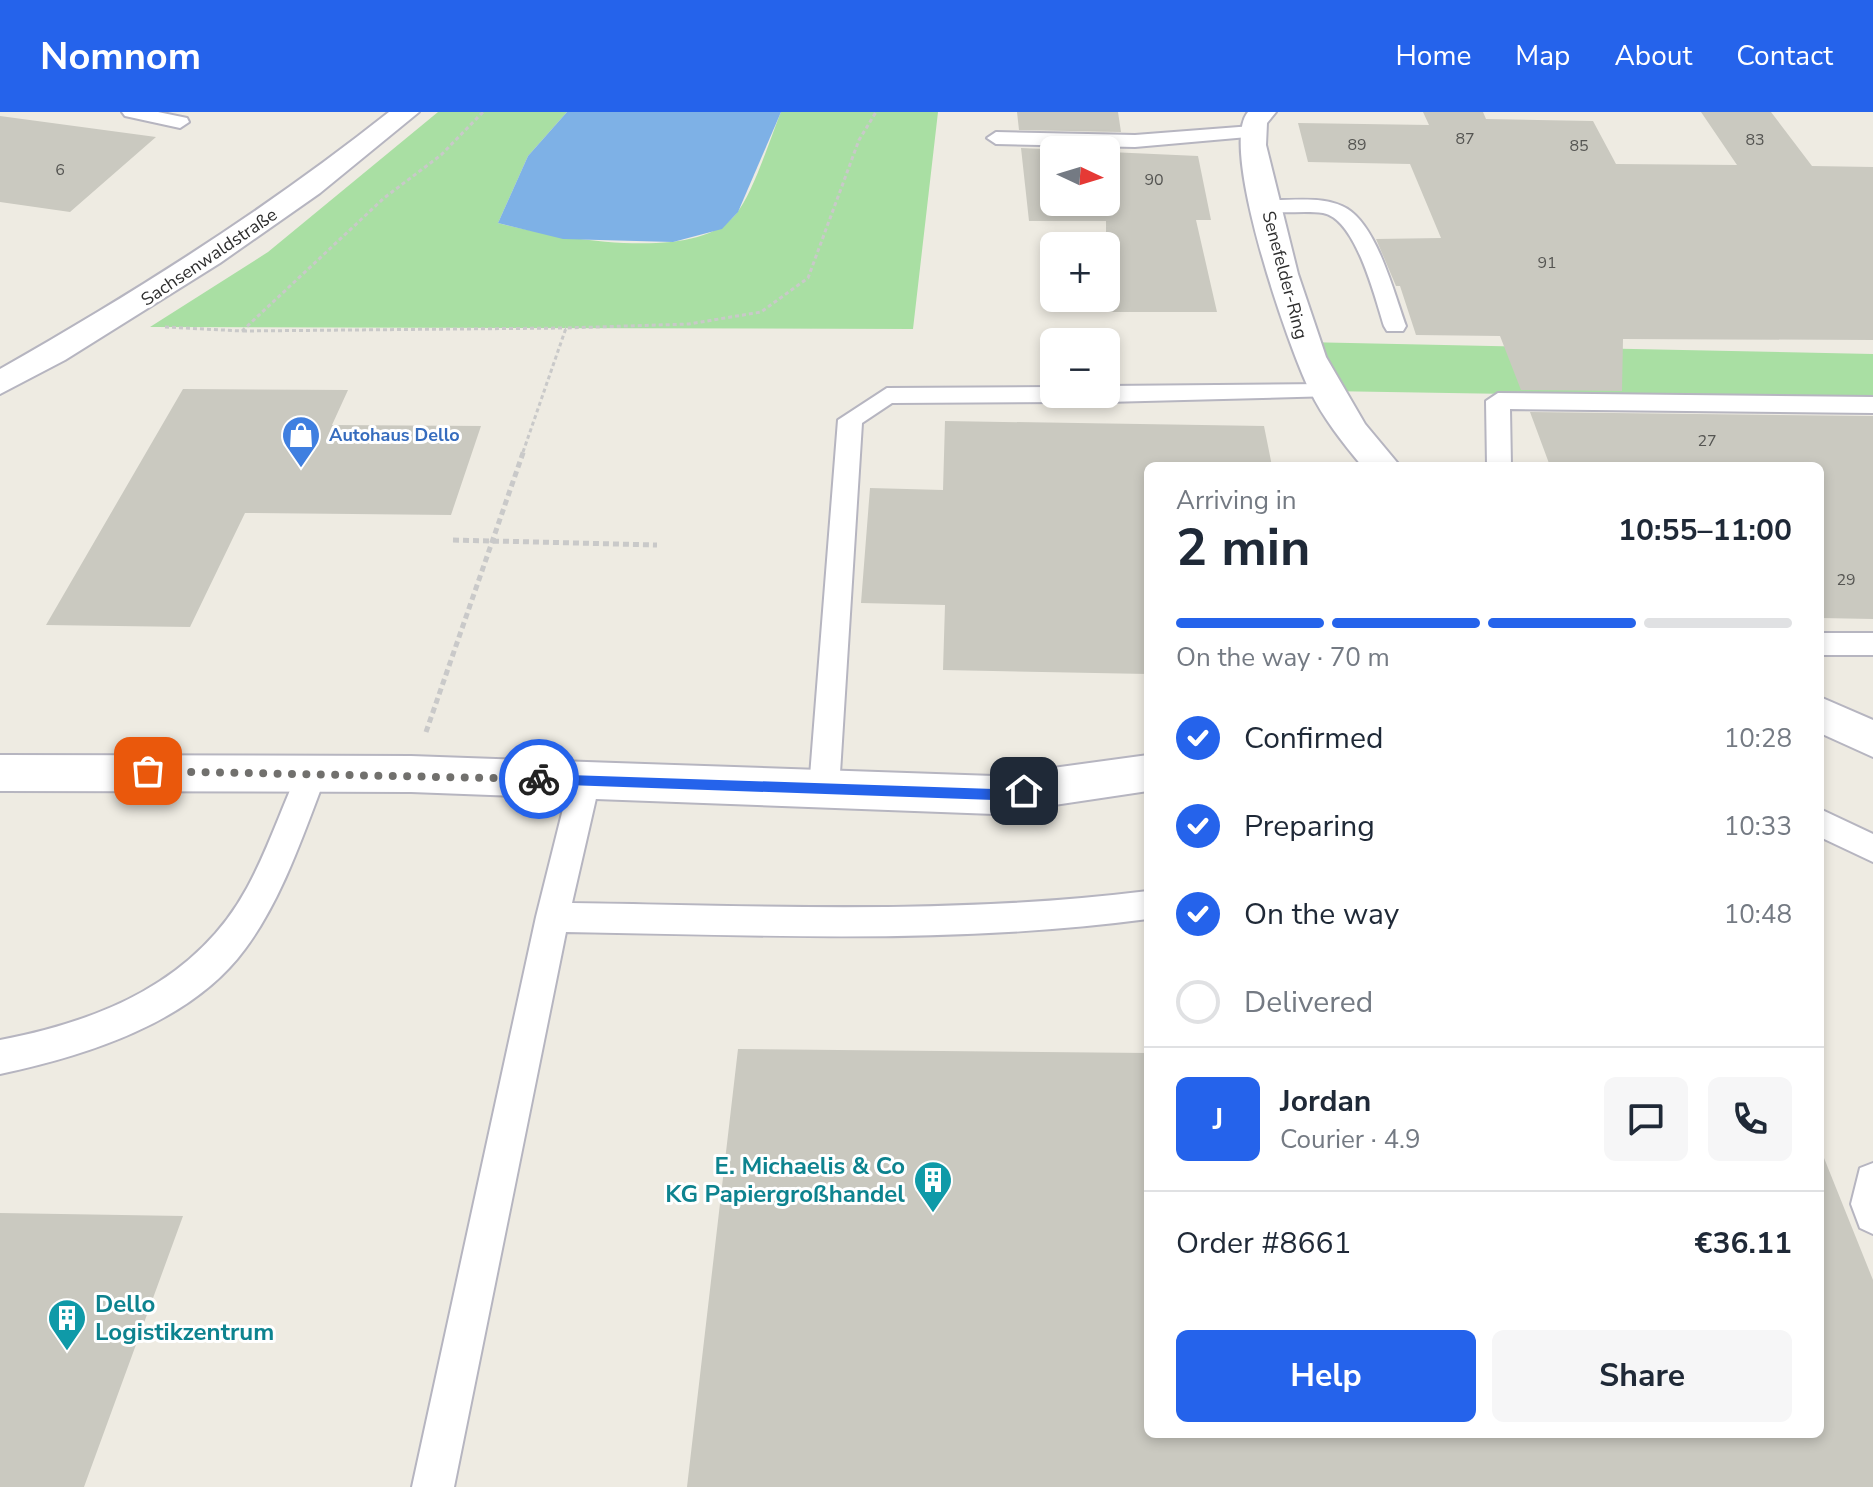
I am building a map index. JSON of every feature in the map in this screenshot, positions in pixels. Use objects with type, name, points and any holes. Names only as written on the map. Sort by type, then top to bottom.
[{"type":"street","name":"Sachsenwaldstraße","points":[[0,383],[123,314],[332,172],[406,112]]},
{"type":"street","name":"Senefelder-Ring","points":[[1257,122],[1267,206],[1295,325],[1344,422],[1379,462]]},
{"type":"street","points":[[1824,716],[1873,740]]},
{"type":"street","points":[[0,773],[411,774],[994,795],[1144,774]]},
{"type":"lane","points":[[131,112],[180,122]]},
{"type":"lane","points":[[996,138],[1135,141],[1223,132],[1257,122]]},
{"type":"lane","points":[[1267,206],[1326,207],[1342,213],[1355,228],[1366,250],[1395,326]]},
{"type":"lane","points":[[1120,394],[1326,391]]},
{"type":"lane","points":[[824,789],[850,420],[887,396],[1040,394]]},
{"type":"lane","points":[[1499,462],[1498,401],[1873,405]]},
{"type":"lane","points":[[1824,644],[1873,644]]},
{"type":"lane","points":[[0,1057],[56,1047],[131,1020],[199,971],[232,941],[268,883],[312,773]]},
{"type":"lane","points":[[433,1487],[552,917],[585,781]]},
{"type":"lane","points":[[1824,824],[1873,849]]},
{"type":"lane","points":[[552,917],[958,922],[1076,916],[1144,906]]},
{"type":"lane","points":[[1873,1181],[1869,1204],[1873,1215]]},
{"type":"path","points":[[242,331],[384,198],[441,155],[483,112]]},
{"type":"path","points":[[123,314],[150,327],[242,331],[689,324],[761,312],[808,278],[859,140],[876,112]]},
{"type":"path","points":[[411,774],[566,328]]},
{"type":"path","points":[[453,540],[657,545]]},
{"type":"green space","points":[[438,112],[567,112],[528,156],[498,223],[587,240],[658,243],[690,239],[717,230],[736,214],[755,180],[781,112],[938,112],[913,329],[150,327],[268,252]]},
{"type":"green space","points":[[1303,342],[1873,354],[1873,400],[1326,391]]},
{"type":"water","points":[[567,112],[781,112],[738,212],[722,229],[673,242],[563,239],[498,223],[528,156]]},
{"type":"building","points":[[1017,112],[1118,112],[1121,132],[1019,130]]},
{"type":"building","points":[[1423,112],[1483,112],[1486,119],[1593,121],[1616,164],[1737,165],[1701,112],[1771,112],[1812,166],[1873,167],[1873,340],[1623,339],[1622,391],[1521,390],[1500,336],[1416,335],[1400,286],[1396,286],[1376,239],[1441,238],[1410,164],[1308,162],[1298,123],[1429,125]]},
{"type":"building","points":[[0,116],[156,137],[70,212],[0,202]]},
{"type":"building","points":[[1021,148],[1040,149],[1040,216],[1120,216],[1120,153],[1198,156],[1211,220],[1196,220],[1217,312],[1120,312],[1120,232],[1106,232],[1106,221],[1029,221]]},
{"type":"building","name":"Autohaus Dello","points":[[183,389],[348,390],[332,425],[481,426],[451,515],[245,513],[190,627],[46,625]]},
{"type":"building","points":[[1530,412],[1873,416],[1873,619],[1824,618],[1824,462],[1549,462]]},
{"type":"building","points":[[945,421],[1264,426],[1271,462],[1144,462],[1144,674],[943,670],[945,605],[861,603],[870,488],[943,490]]},
{"type":"building","name":"E. Michaelis & Co KG Papiergroßhandel","points":[[738,1049],[1144,1053],[1144,1438],[1824,1438],[1824,1158],[1873,1280],[1873,1487],[687,1487]]},
{"type":"building","name":"Dello Logistikzentrum","points":[[0,1213],[183,1216],[84,1487],[0,1487]]},
{"type":"way so far","points":[[148,771],[539,779]]},
{"type":"place","name":"Autohaus Dello","points":[[301,469]]},
{"type":"place","name":"E. Michaelis & Co KG Papiergroßhandel","points":[[933,1214]]},
{"type":"place","name":"Dello Logistikzentrum","points":[[67,1352]]},
{"type":"route","points":[[539,779],[994,795],[1024,791]]}]
